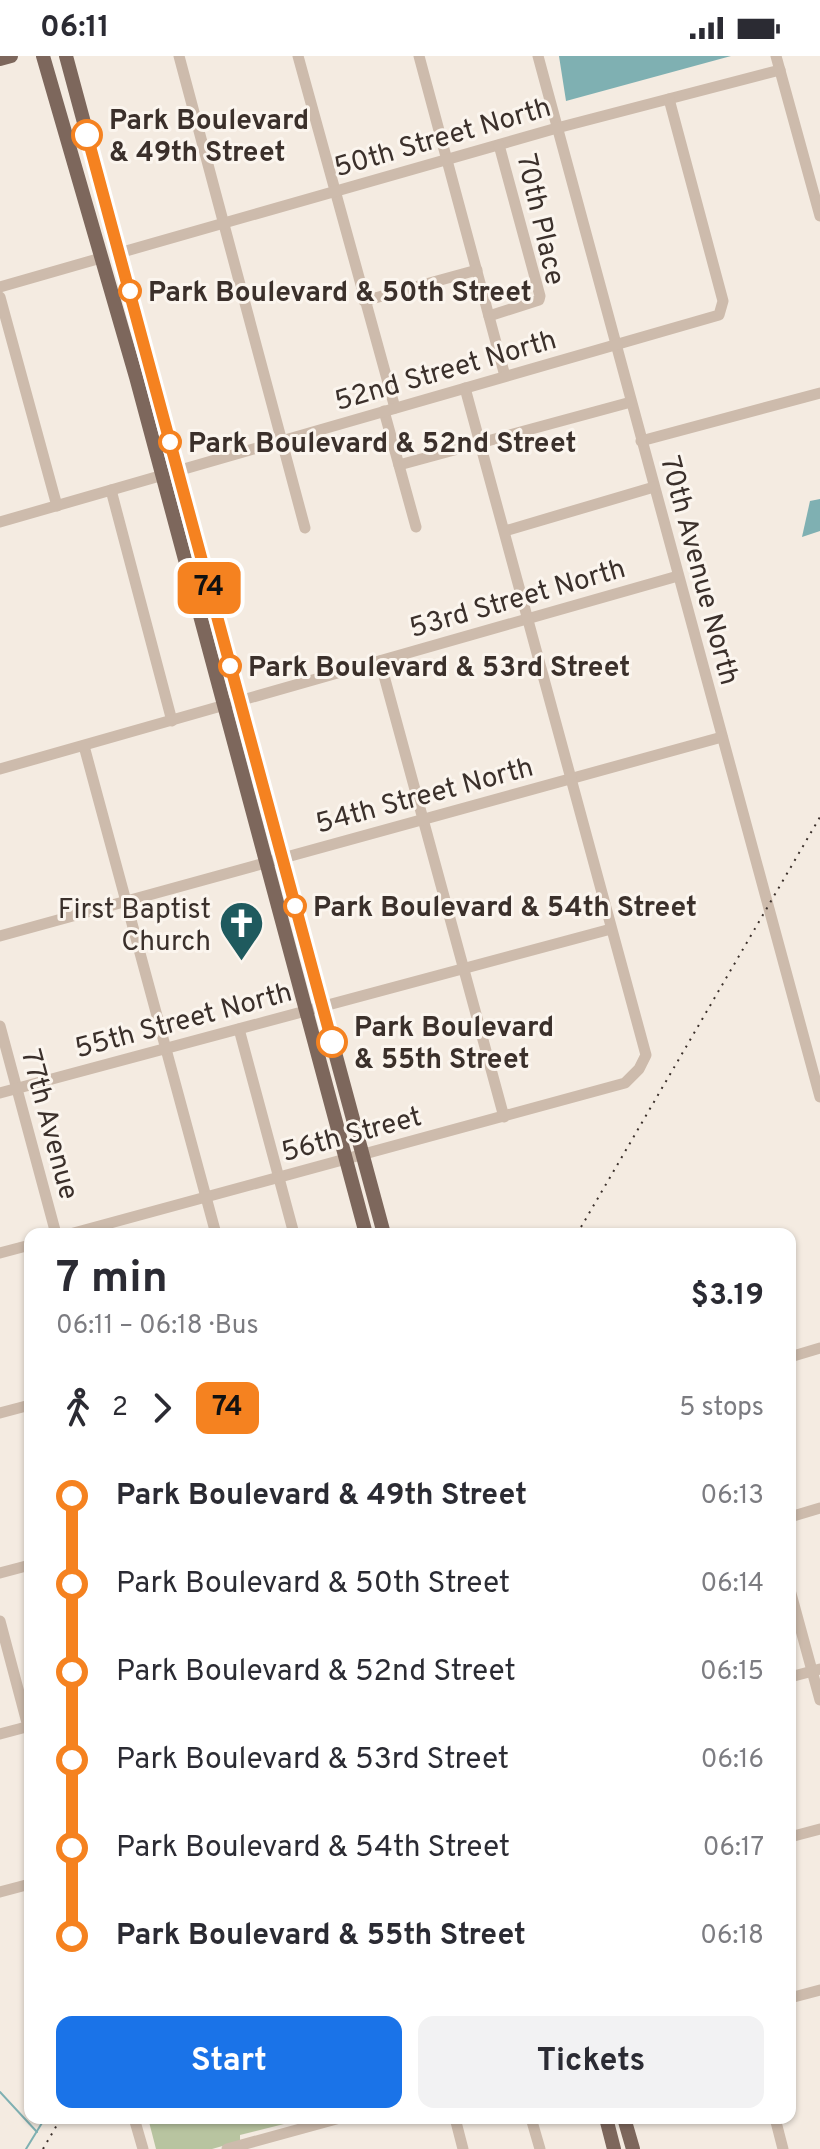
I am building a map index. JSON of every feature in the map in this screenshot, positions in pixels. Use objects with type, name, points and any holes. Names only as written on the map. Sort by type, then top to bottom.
[{"type":"main road","points":[[0,59],[11,56]]},
{"type":"main road","points":[[43,56],[163,478],[364,1228]]},
{"type":"main road","points":[[66,56],[382,1228]]},
{"type":"main road","points":[[101,258],[114,235]]},
{"type":"main road","points":[[101,258],[114,266],[129,319],[139,324]]},
{"type":"main road","points":[[608,2124],[614,2149]]},
{"type":"main road","points":[[626,2124],[633,2149]]},
{"type":"street","points":[[179,56],[305,528]]},
{"type":"street","points":[[298,56],[364,301],[399,465],[416,527]]},
{"type":"street","points":[[419,56],[505,376]]},
{"type":"street","name":"70th Avenue North","points":[[538,56],[820,1097]]},
{"type":"street","points":[[776,56],[820,216]]},
{"type":"street","name":"50th Street North","points":[[119,253],[557,128],[780,70]]},
{"type":"street","name":"52nd Street North","points":[[0,522],[163,478],[280,441],[719,315],[723,301],[669,99]]},
{"type":"street","name":"70th Place","points":[[489,316],[529,306],[540,296],[499,145]]},
{"type":"street","points":[[0,287],[101,258]]},
{"type":"street","points":[[364,301],[477,270]]},
{"type":"street","points":[[0,297],[57,506]]},
{"type":"street","points":[[465,388],[611,929]]},
{"type":"street","points":[[641,441],[820,393]]},
{"type":"street","points":[[399,465],[631,402]]},
{"type":"street","points":[[505,531],[654,487]]},
{"type":"street","points":[[111,490],[172,721]]},
{"type":"street","name":"53rd Street North","points":[[0,769],[678,576]]},
{"type":"street","points":[[380,661],[504,1117]]},
{"type":"street","name":"54th Street North","points":[[0,936],[722,737]]},
{"type":"street","points":[[84,746],[214,1228]]},
{"type":"street","name":"55th Street North","points":[[0,1093],[611,929]]},
{"type":"street","name":"56th Street","points":[[92,1228],[625,1083],[639,1069],[646,1055],[611,929]]},
{"type":"street","name":"77th Avenue","points":[[0,1026],[54,1228]]},
{"type":"street","points":[[239,1029],[292,1228]]},
{"type":"street","points":[[0,1253],[24,1247]]},
{"type":"street","points":[[796,1355],[820,1348]]},
{"type":"street","points":[[0,1413],[24,1407]]},
{"type":"street","points":[[796,1515],[820,1508]]},
{"type":"street","points":[[0,1573],[24,1567]]},
{"type":"street","points":[[796,1608],[816,1670],[820,1700]]},
{"type":"street","points":[[0,1621],[24,1710]]},
{"type":"street","points":[[796,1675],[816,1670]]},
{"type":"street","points":[[0,1734],[24,1730]]},
{"type":"street","points":[[796,1835],[820,1829]]},
{"type":"street","points":[[0,1892],[24,1886]]},
{"type":"street","points":[[796,1996],[820,1990]]},
{"type":"street","points":[[136,2124],[143,2149]]},
{"type":"street","points":[[227,2149],[318,2124]]},
{"type":"street","points":[[457,2124],[463,2149]]},
{"type":"street","points":[[533,2124],[540,2149]]},
{"type":"street","points":[[777,2124],[783,2149]]},
{"type":"green space","points":[[150,2124],[284,2124],[240,2135],[240,2141],[212,2149],[156,2149]]},
{"type":"water","points":[[559,56],[731,56],[566,101]]},
{"type":"water","points":[[820,499],[820,531],[802,537],[810,501]]},
{"type":"waterway","points":[[0,2092],[24,2118]]},
{"type":"waterway","points":[[30,2124],[37,2132]]},
{"type":"waterway","points":[[26,2149],[41,2124]]},
{"type":"railway","points":[[580,1228],[820,817]]},
{"type":"railway","points":[[43,2149],[58,2124]]},
{"type":"bus line","name":"74","points":[[87,135],[332,1042]]},
{"type":"place","name":"Park Boulevard & 49th Street","points":[[87,135]]},
{"type":"place","name":"Park Boulevard & 50th Street","points":[[130,291]]},
{"type":"place","name":"Park Boulevard & 52nd Street","points":[[170,442]]},
{"type":"place","name":"Park Boulevard & 53rd Street","points":[[230,666]]},
{"type":"place","name":"Park Boulevard & 54th Street","points":[[295,906]]},
{"type":"place","name":"First Baptist Church","points":[[242,963]]},
{"type":"place","name":"Park Boulevard & 55th Street","points":[[332,1042]]}]
